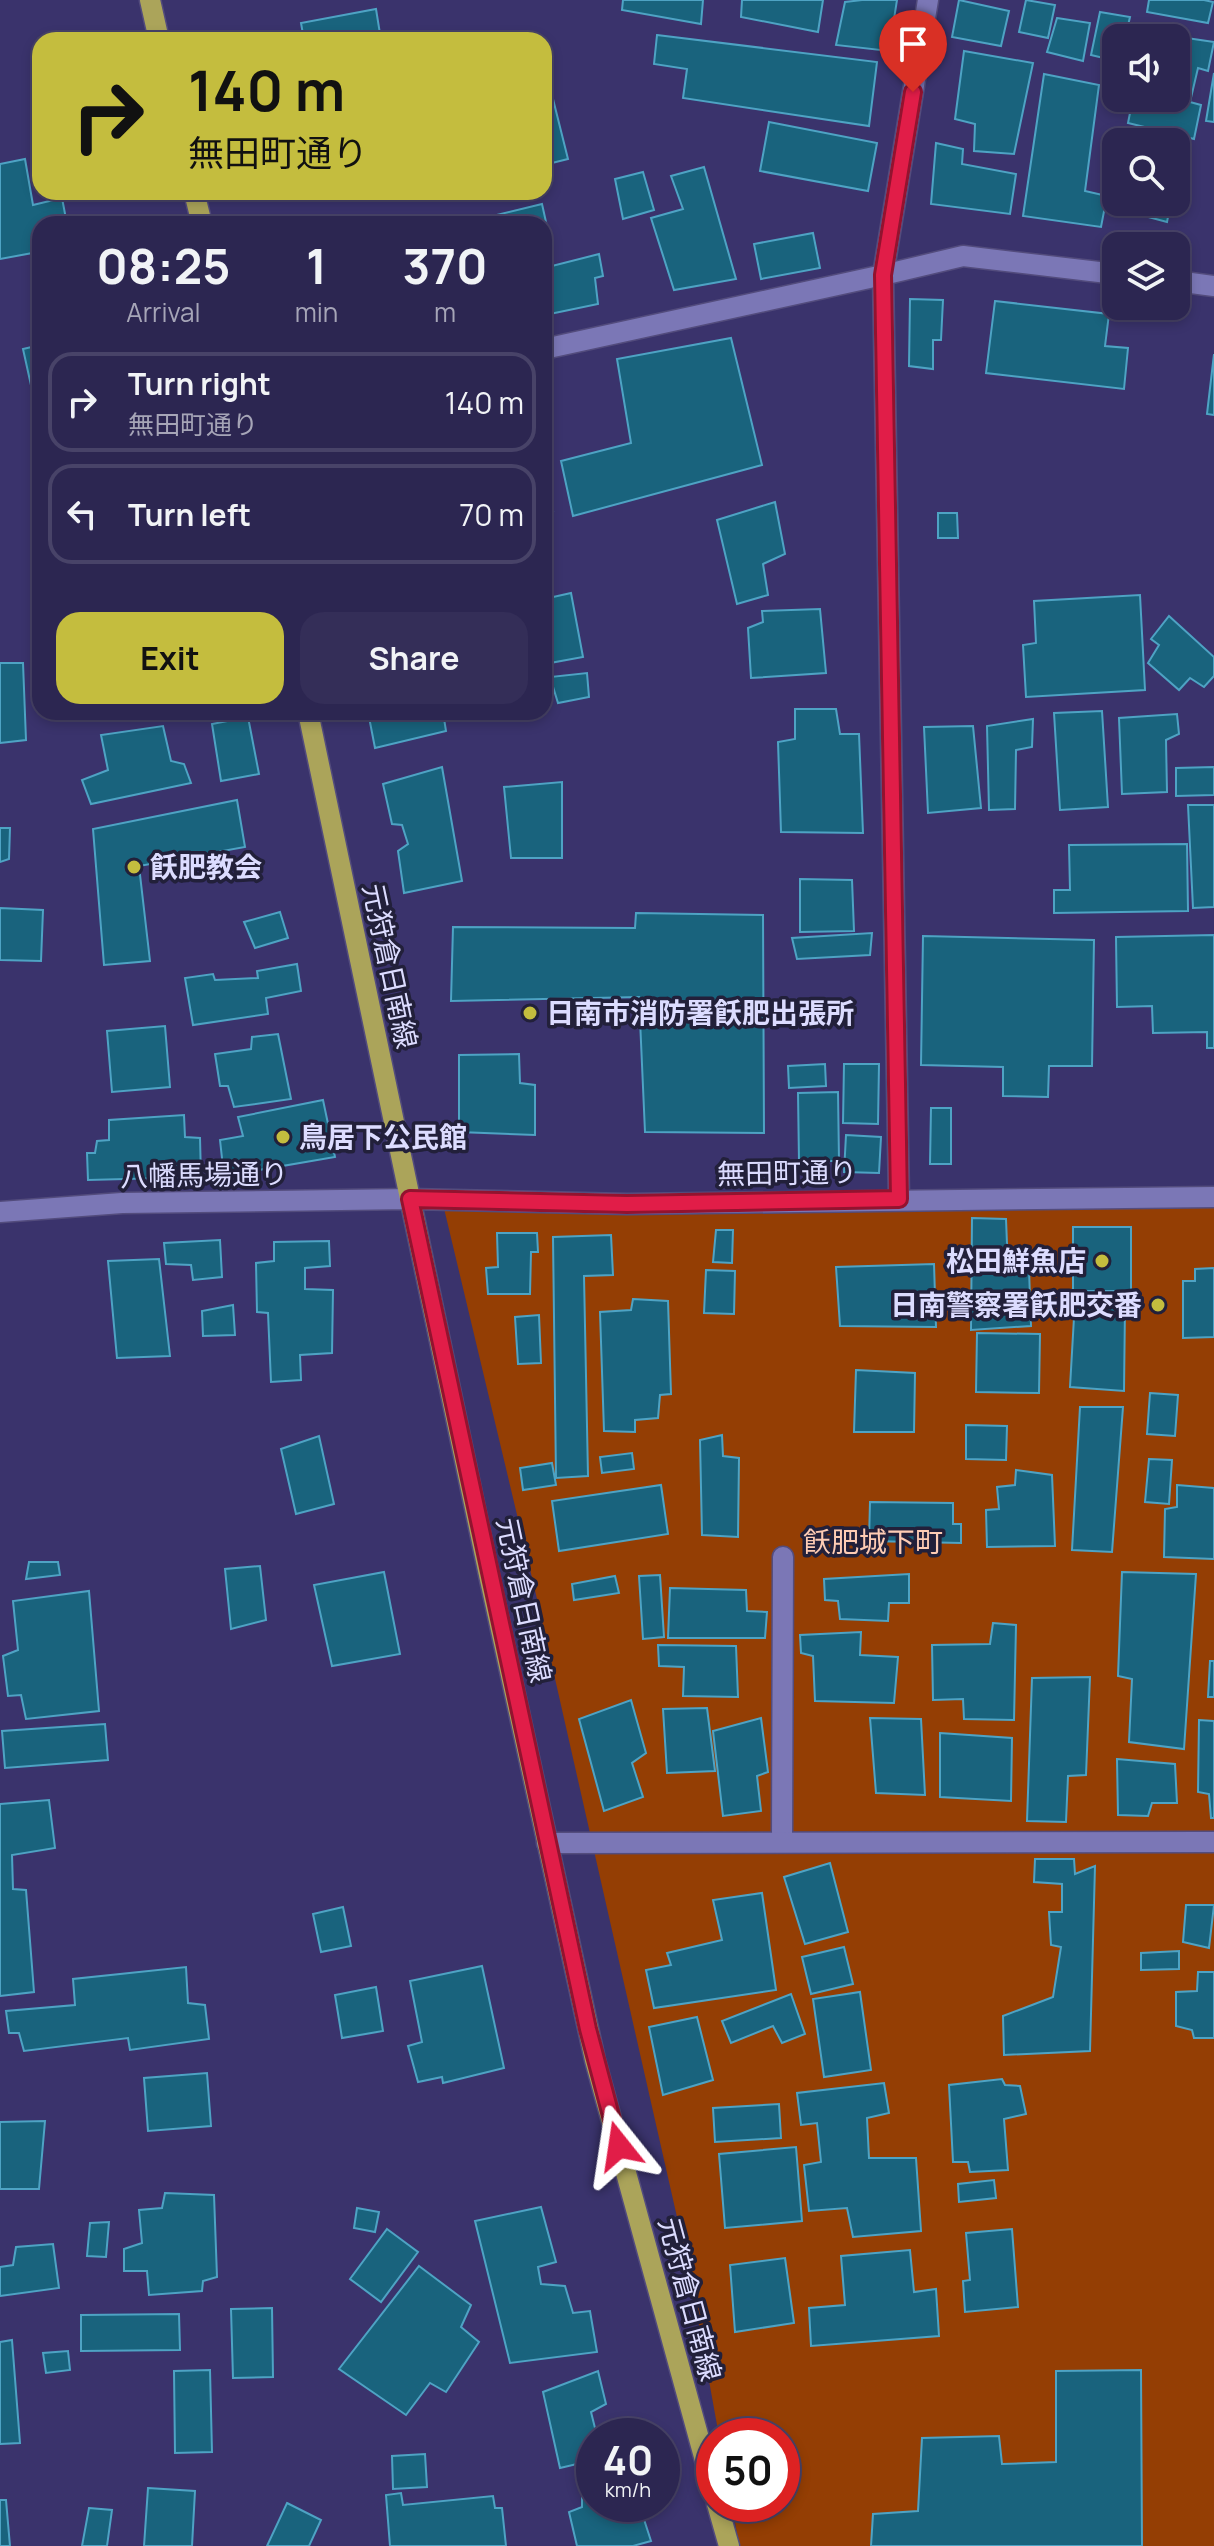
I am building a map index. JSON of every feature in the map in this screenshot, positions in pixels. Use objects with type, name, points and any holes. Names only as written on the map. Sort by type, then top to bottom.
[{"type":"main road","points":[[150,0],[157,32]]},
{"type":"main road","name":"元狩倉日南線","points":[[310,720],[595,2060],[696,2428]]},
{"type":"main road","points":[[722,2522],[729,2546]]},
{"type":"street","points":[[899,1199],[883,275],[928,0]]},
{"type":"street","points":[[552,347],[963,256],[1102,272]]},
{"type":"street","points":[[1190,283],[1214,286]]},
{"type":"street","name":"無田町通り","points":[[410,1199],[627,1204],[1214,1197]]},
{"type":"street","name":"八幡馬場通り","points":[[0,1212],[122,1203],[410,1199]]},
{"type":"street","points":[[782,1842],[783,1557]]},
{"type":"street","points":[[547,1843],[1214,1842]]},
{"type":"green space","name":"飫肥城下町","points":[[1214,1197],[1214,2546],[739,2546],[735,2522],[800,2522],[800,2418],[716,2418],[689,2270],[534,1586],[442,1200]]},
{"type":"building","points":[[623,0],[703,0],[701,24],[622,10]]},
{"type":"building","points":[[742,0],[823,0],[818,32],[741,17]]},
{"type":"building","points":[[897,0],[889,51],[836,45],[845,2]]},
{"type":"building","points":[[959,0],[1009,11],[1001,46],[952,37]]},
{"type":"building","points":[[1026,0],[1055,5],[1048,38],[1019,32]]},
{"type":"building","points":[[1149,0],[1213,2],[1208,23],[1147,12]]},
{"type":"building","points":[[376,9],[380,32],[303,32],[301,23]]},
{"type":"building","points":[[1100,12],[1130,17],[1128,24],[1102,24],[1102,58],[1091,55]]},
{"type":"building","points":[[1057,18],[1090,23],[1083,61],[1047,52]]},
{"type":"building","points":[[657,35],[877,62],[869,126],[683,98],[687,69],[654,64]]},
{"type":"building","points":[[1190,38],[1214,42],[1208,71],[1198,68],[1190,102]]},
{"type":"building","points":[[964,51],[1033,63],[1014,154],[974,151],[975,124],[955,119]]},
{"type":"building","points":[[1214,73],[1214,122],[1206,121]]},
{"type":"building","points":[[1044,74],[1099,85],[1085,191],[1102,195],[1101,227],[1023,216]]},
{"type":"building","points":[[552,95],[568,159],[552,163]]},
{"type":"building","points":[[1190,102],[1201,105],[1194,139],[1190,138],[1190,128],[1149,128],[1128,123],[1130,112],[1190,112]]},
{"type":"building","points":[[769,122],[877,143],[868,191],[760,171]]},
{"type":"building","points":[[936,143],[963,149],[962,164],[1016,174],[1010,214],[931,204]]},
{"type":"building","points":[[25,159],[33,205],[62,200],[65,216],[32,216],[32,253],[0,259],[0,164]]},
{"type":"building","points":[[704,167],[736,279],[674,290],[651,218],[683,209],[671,176]]},
{"type":"building","points":[[643,172],[654,210],[623,219],[615,179]]},
{"type":"building","points":[[542,204],[545,216],[492,216]]},
{"type":"building","points":[[1144,216],[1168,216],[1167,222]]},
{"type":"building","points":[[813,233],[820,268],[761,279],[754,244]]},
{"type":"building","points":[[599,254],[603,276],[595,278],[598,304],[552,314],[552,266]]},
{"type":"building","points":[[910,299],[943,300],[941,340],[933,340],[933,369],[909,366]]},
{"type":"building","points":[[995,301],[1102,313],[1102,320],[1108,320],[1105,346],[1128,348],[1124,389],[986,373]]},
{"type":"building","points":[[731,338],[762,465],[573,516],[561,461],[631,443],[617,359]]},
{"type":"building","points":[[32,347],[32,390],[23,349]]},
{"type":"building","points":[[1214,354],[1214,415],[1207,414]]},
{"type":"building","points":[[775,502],[785,554],[763,564],[768,595],[737,604],[717,520]]},
{"type":"building","points":[[938,513],[957,513],[958,538],[938,538]]},
{"type":"building","points":[[571,593],[583,657],[552,663],[552,597]]},
{"type":"building","points":[[1140,595],[1145,690],[1026,697],[1023,645],[1036,643],[1034,601]]},
{"type":"building","points":[[820,609],[826,673],[751,678],[748,628],[763,622],[762,611]]},
{"type":"building","points":[[1169,616],[1214,657],[1214,676],[1204,687],[1190,678],[1179,690],[1148,663],[1159,645],[1151,639]]},
{"type":"building","points":[[0,663],[23,663],[26,740],[0,743]]},
{"type":"building","points":[[587,673],[589,697],[558,703],[552,677]]},
{"type":"building","points":[[795,709],[836,709],[840,734],[859,734],[863,833],[781,832],[778,742],[795,739]]},
{"type":"building","points":[[1102,711],[1108,807],[1060,810],[1054,713]]},
{"type":"building","points":[[1177,714],[1179,734],[1166,740],[1167,792],[1122,794],[1119,718]]},
{"type":"building","points":[[1033,719],[1032,747],[1016,750],[1015,809],[989,810],[987,726]]},
{"type":"building","points":[[249,720],[259,774],[221,781],[212,724]]},
{"type":"building","points":[[370,720],[444,720],[446,731],[375,748]]},
{"type":"building","points":[[163,726],[171,761],[184,764],[191,783],[91,804],[82,780],[108,770],[101,735]]},
{"type":"building","points":[[973,726],[981,808],[928,813],[924,727]]},
{"type":"building","points":[[442,767],[462,881],[404,893],[398,851],[408,844],[402,825],[392,824],[383,784]]},
{"type":"building","points":[[1214,767],[1214,795],[1176,796],[1176,768]]},
{"type":"building","points":[[562,782],[562,858],[511,858],[504,787]]},
{"type":"building","points":[[237,800],[245,847],[139,866],[150,961],[104,965],[93,829]]},
{"type":"building","points":[[1188,805],[1214,805],[1214,907],[1193,908]]},
{"type":"building","points":[[0,828],[10,828],[9,859],[0,862]]},
{"type":"building","points":[[1187,844],[1188,911],[1054,913],[1054,890],[1070,890],[1069,845]]},
{"type":"building","points":[[800,879],[852,880],[854,931],[800,932]]},
{"type":"building","points":[[0,908],[43,910],[41,961],[0,960]]},
{"type":"building","points":[[280,912],[288,938],[255,948],[244,922]]},
{"type":"building","points":[[636,913],[763,915],[764,1133],[645,1132],[639,997],[451,1001],[453,927],[635,928]]},
{"type":"building","points":[[872,933],[870,955],[797,959],[792,938]]},
{"type":"building","points":[[1214,935],[1214,1048],[1207,1048],[1207,1032],[1153,1033],[1152,1006],[1117,1007],[1116,937]]},
{"type":"building","points":[[923,936],[1094,940],[1092,1066],[1049,1066],[1048,1097],[1003,1096],[1003,1067],[921,1065]]},
{"type":"building","points":[[297,964],[301,991],[266,998],[268,1014],[193,1025],[185,978],[213,974],[215,980],[258,978],[257,971]]},
{"type":"building","points":[[165,1026],[170,1087],[112,1092],[107,1031]]},
{"type":"building","points":[[278,1034],[291,1099],[234,1107],[228,1086],[220,1086],[215,1054],[251,1049],[252,1037]]},
{"type":"building","points":[[519,1054],[520,1083],[535,1085],[535,1135],[459,1132],[459,1055]]},
{"type":"building","points":[[825,1064],[826,1086],[789,1088],[788,1066]]},
{"type":"building","points":[[844,1064],[879,1064],[878,1124],[843,1123]]},
{"type":"building","points":[[838,1092],[839,1161],[799,1161],[798,1093]]},
{"type":"building","points":[[323,1100],[335,1157],[224,1176],[220,1140],[243,1136],[238,1117]]},
{"type":"building","points":[[931,1108],[951,1108],[951,1164],[930,1164]]},
{"type":"building","points":[[184,1115],[185,1137],[200,1138],[201,1177],[88,1180],[87,1153],[95,1153],[97,1141],[109,1140],[109,1120]]},
{"type":"building","points":[[846,1135],[881,1137],[879,1173],[844,1172]]},
{"type":"building","points":[[972,1218],[1006,1219],[1008,1269],[1029,1269],[1031,1326],[971,1330]]},
{"type":"building","points":[[1073,1227],[1131,1227],[1131,1291],[1073,1291]]},
{"type":"building","points":[[716,1230],[733,1230],[732,1263],[713,1262]]},
{"type":"building","points":[[497,1233],[537,1233],[538,1252],[531,1252],[530,1294],[488,1294],[486,1268],[498,1267]]},
{"type":"building","points":[[611,1235],[613,1275],[584,1276],[588,1476],[556,1478],[553,1237]]},
{"type":"building","points":[[220,1240],[222,1277],[193,1280],[191,1265],[166,1264],[164,1243]]},
{"type":"building","points":[[329,1241],[330,1266],[305,1268],[305,1289],[333,1290],[332,1353],[300,1355],[301,1380],[271,1382],[268,1313],[257,1312],[256,1263],[274,1261],[274,1242]]},
{"type":"building","points":[[159,1259],[170,1356],[117,1358],[108,1261]]},
{"type":"building","points":[[934,1264],[936,1327],[840,1326],[836,1267]]},
{"type":"building","points":[[1214,1268],[1214,1337],[1183,1338],[1183,1281],[1195,1281],[1195,1269]]},
{"type":"building","points":[[706,1270],[735,1271],[734,1314],[704,1313]]},
{"type":"building","points":[[633,1299],[668,1301],[671,1394],[660,1395],[658,1418],[635,1420],[635,1432],[604,1431],[600,1312],[631,1310]]},
{"type":"building","points":[[1075,1300],[1125,1306],[1124,1391],[1070,1387]]},
{"type":"building","points":[[233,1305],[235,1335],[203,1336],[202,1311]]},
{"type":"building","points":[[539,1315],[541,1363],[518,1364],[515,1317]]},
{"type":"building","points":[[977,1333],[1040,1334],[1039,1393],[976,1392]]},
{"type":"building","points":[[856,1370],[915,1373],[914,1432],[854,1432]]},
{"type":"building","points":[[1150,1393],[1178,1395],[1175,1436],[1147,1434]]},
{"type":"building","points":[[1080,1407],[1123,1407],[1112,1552],[1072,1550]]},
{"type":"building","points":[[966,1425],[1007,1426],[1006,1460],[966,1459]]},
{"type":"building","points":[[722,1435],[723,1456],[739,1458],[738,1537],[702,1535],[700,1440]]},
{"type":"building","points":[[319,1436],[334,1504],[296,1514],[281,1449]]},
{"type":"building","points":[[632,1453],[634,1469],[602,1473],[600,1457]]},
{"type":"building","points":[[1149,1459],[1172,1460],[1169,1504],[1145,1502]]},
{"type":"building","points":[[552,1463],[556,1485],[523,1490],[520,1468]]},
{"type":"building","points":[[1016,1470],[1052,1475],[1055,1546],[987,1547],[986,1510],[999,1509],[997,1487],[1015,1485]]},
{"type":"building","points":[[661,1485],[668,1534],[559,1551],[552,1501]]},
{"type":"building","points":[[1177,1485],[1214,1488],[1214,1559],[1164,1557],[1165,1509],[1177,1507]]},
{"type":"building","points":[[870,1502],[953,1503],[953,1524],[961,1524],[961,1543],[869,1541]]},
{"type":"building","points":[[29,1562],[58,1562],[60,1575],[26,1579]]},
{"type":"building","points":[[260,1566],[266,1620],[231,1629],[225,1569]]},
{"type":"building","points":[[384,1572],[400,1654],[332,1666],[314,1585]]},
{"type":"building","points":[[1122,1572],[1196,1574],[1184,1749],[1129,1742],[1132,1679],[1118,1676]]},
{"type":"building","points":[[909,1574],[909,1603],[889,1603],[888,1621],[840,1619],[838,1601],[825,1600],[824,1579]]},
{"type":"building","points":[[660,1575],[664,1637],[643,1639],[639,1576]]},
{"type":"building","points":[[615,1576],[619,1593],[574,1600],[572,1584]]},
{"type":"building","points":[[670,1588],[746,1590],[747,1611],[767,1612],[765,1638],[668,1638]]},
{"type":"building","points":[[89,1591],[99,1711],[26,1719],[21,1695],[8,1696],[3,1656],[18,1650],[13,1601]]},
{"type":"building","points":[[993,1623],[1016,1625],[1014,1720],[964,1719],[963,1699],[933,1700],[932,1645],[990,1644]]},
{"type":"building","points":[[861,1632],[860,1655],[898,1657],[894,1703],[815,1701],[813,1656],[801,1653],[800,1635]]},
{"type":"building","points":[[658,1645],[736,1646],[738,1697],[683,1696],[684,1667],[659,1666]]},
{"type":"building","points":[[1210,1661],[1214,1661],[1214,1697],[1208,1697]]},
{"type":"building","points":[[1090,1677],[1086,1775],[1068,1776],[1066,1822],[1027,1821],[1032,1678]]},
{"type":"building","points":[[631,1700],[646,1753],[632,1763],[643,1797],[604,1811],[579,1719]]},
{"type":"building","points":[[707,1708],[715,1771],[667,1773],[663,1709]]},
{"type":"building","points":[[761,1718],[768,1772],[757,1776],[761,1811],[723,1816],[713,1731]]},
{"type":"building","points":[[870,1718],[921,1719],[925,1795],[876,1793]]},
{"type":"building","points":[[1199,1720],[1214,1721],[1214,1818],[1211,1818],[1209,1794],[1198,1792]]},
{"type":"building","points":[[105,1724],[108,1760],[5,1768],[2,1731]]},
{"type":"building","points":[[940,1733],[1012,1738],[1011,1801],[940,1797]]},
{"type":"building","points":[[1117,1759],[1175,1764],[1177,1803],[1152,1803],[1148,1816],[1118,1815]]},
{"type":"building","points":[[49,1800],[55,1848],[12,1855],[13,1889],[26,1890],[34,1992],[0,1996],[0,1804]]},
{"type":"building","points":[[1035,1859],[1074,1859],[1075,1874],[1095,1866],[1090,2051],[1004,2055],[1003,2016],[1053,1997],[1061,1947],[1051,1945],[1049,1912],[1062,1912],[1062,1884],[1034,1882]]},
{"type":"building","points":[[830,1863],[848,1932],[805,1944],[784,1877]]},
{"type":"building","points":[[762,1893],[776,1990],[654,2008],[646,1970],[671,1965],[667,1953],[722,1940],[713,1900]]},
{"type":"building","points":[[1186,1905],[1214,1905],[1209,1948],[1183,1942]]},
{"type":"building","points":[[343,1907],[351,1946],[321,1952],[313,1914]]},
{"type":"building","points":[[844,1947],[853,1984],[811,1994],[802,1957]]},
{"type":"building","points":[[1179,1951],[1179,1969],[1141,1970],[1141,1953]]},
{"type":"building","points":[[482,1966],[504,2068],[443,2083],[442,2077],[418,2082],[408,2046],[422,2042],[410,1981]]},
{"type":"building","points":[[186,1967],[188,2003],[205,2005],[209,2039],[130,2050],[128,2038],[24,2051],[19,2033],[9,2033],[6,2011],[75,2005],[73,1979]]},
{"type":"building","points":[[1198,1972],[1214,1972],[1214,2038],[1194,2038],[1192,2030],[1176,2026],[1176,1992],[1197,1991]]},
{"type":"building","points":[[376,1987],[383,2031],[342,2038],[335,1995]]},
{"type":"building","points":[[860,1992],[871,2070],[824,2077],[813,1999]]},
{"type":"building","points":[[791,1994],[805,2034],[782,2043],[773,2026],[731,2043],[722,2021]]},
{"type":"building","points":[[697,2017],[713,2080],[663,2095],[649,2027]]},
{"type":"building","points":[[207,2073],[211,2126],[148,2131],[144,2078]]},
{"type":"building","points":[[1002,2079],[1005,2085],[1020,2086],[1026,2114],[1004,2119],[1008,2170],[970,2172],[968,2162],[953,2162],[949,2085]]},
{"type":"building","points":[[884,2083],[889,2113],[867,2118],[869,2158],[916,2158],[921,2231],[853,2237],[847,2208],[809,2211],[804,2165],[821,2162],[817,2123],[801,2125],[797,2093]]},
{"type":"building","points":[[779,2104],[781,2138],[715,2142],[713,2108]]},
{"type":"building","points":[[45,2121],[39,2189],[0,2189],[0,2122]]},
{"type":"building","points":[[796,2147],[802,2221],[725,2228],[719,2154]]},
{"type":"building","points":[[994,2180],[996,2198],[959,2202],[958,2184]]},
{"type":"building","points":[[165,2193],[214,2195],[217,2277],[203,2281],[202,2291],[149,2295],[147,2271],[124,2271],[124,2249],[142,2243],[139,2210],[162,2208]]},
{"type":"building","points":[[541,2207],[556,2262],[538,2267],[541,2284],[565,2286],[573,2313],[590,2311],[597,2352],[510,2363],[475,2221]]},
{"type":"building","points":[[357,2208],[379,2212],[375,2232],[354,2228]]},
{"type":"building","points":[[109,2222],[106,2257],[87,2256],[90,2223]]},
{"type":"building","points":[[387,2229],[418,2252],[381,2302],[350,2279]]},
{"type":"building","points":[[1012,2229],[1018,2307],[965,2312],[963,2281],[970,2280],[966,2233]]},
{"type":"building","points":[[53,2244],[59,2288],[0,2296],[0,2267],[13,2265],[16,2247]]},
{"type":"building","points":[[910,2250],[914,2292],[936,2289],[939,2336],[811,2346],[809,2308],[845,2305],[841,2256]]},
{"type":"building","points":[[785,2258],[794,2323],[735,2332],[730,2265]]},
{"type":"building","points":[[419,2266],[471,2305],[461,2327],[479,2342],[446,2392],[430,2383],[406,2415],[339,2369]]},
{"type":"building","points":[[272,2308],[273,2377],[233,2378],[231,2309]]},
{"type":"building","points":[[179,2314],[180,2350],[81,2351],[81,2315]]},
{"type":"building","points":[[12,2340],[20,2443],[0,2444],[0,2342]]},
{"type":"building","points":[[68,2351],[70,2370],[46,2373],[43,2353]]},
{"type":"building","points":[[210,2370],[212,2452],[175,2453],[174,2371]]},
{"type":"building","points":[[1141,2370],[1142,2546],[871,2546],[873,2514],[918,2511],[922,2438],[999,2436],[1002,2464],[1056,2462],[1056,2371]]},
{"type":"building","points":[[598,2371],[606,2404],[591,2412],[592,2418],[576,2418],[576,2464],[560,2468],[543,2392]]},
{"type":"building","points":[[425,2454],[427,2487],[393,2489],[392,2456]]},
{"type":"building","points":[[148,2488],[195,2491],[192,2546],[144,2546]]},
{"type":"building","points":[[401,2493],[403,2505],[493,2496],[495,2508],[502,2508],[506,2546],[390,2546],[386,2495]]},
{"type":"building","points":[[0,2500],[6,2500],[10,2546],[0,2546]]},
{"type":"building","points":[[287,2503],[321,2520],[309,2546],[267,2546]]},
{"type":"building","points":[[89,2508],[112,2510],[107,2546],[82,2546]]},
{"type":"building","points":[[576,2509],[576,2522],[645,2522],[651,2541],[633,2546],[577,2546],[569,2512]]},
{"type":"place","name":"飫肥教会","points":[[134,867]]},
{"type":"place","name":"日南市消防署飫肥出張所","points":[[530,1013]]},
{"type":"place","name":"鳥居下公民館","points":[[283,1137]]},
{"type":"place","name":"松田鮮魚店","points":[[1102,1261]]},
{"type":"place","name":"日南警察署飫肥交番","points":[[1158,1305]]},
{"type":"route","points":[[619,2146],[588,2029],[410,1199],[627,1204],[899,1199],[883,275],[913,92]]}]
